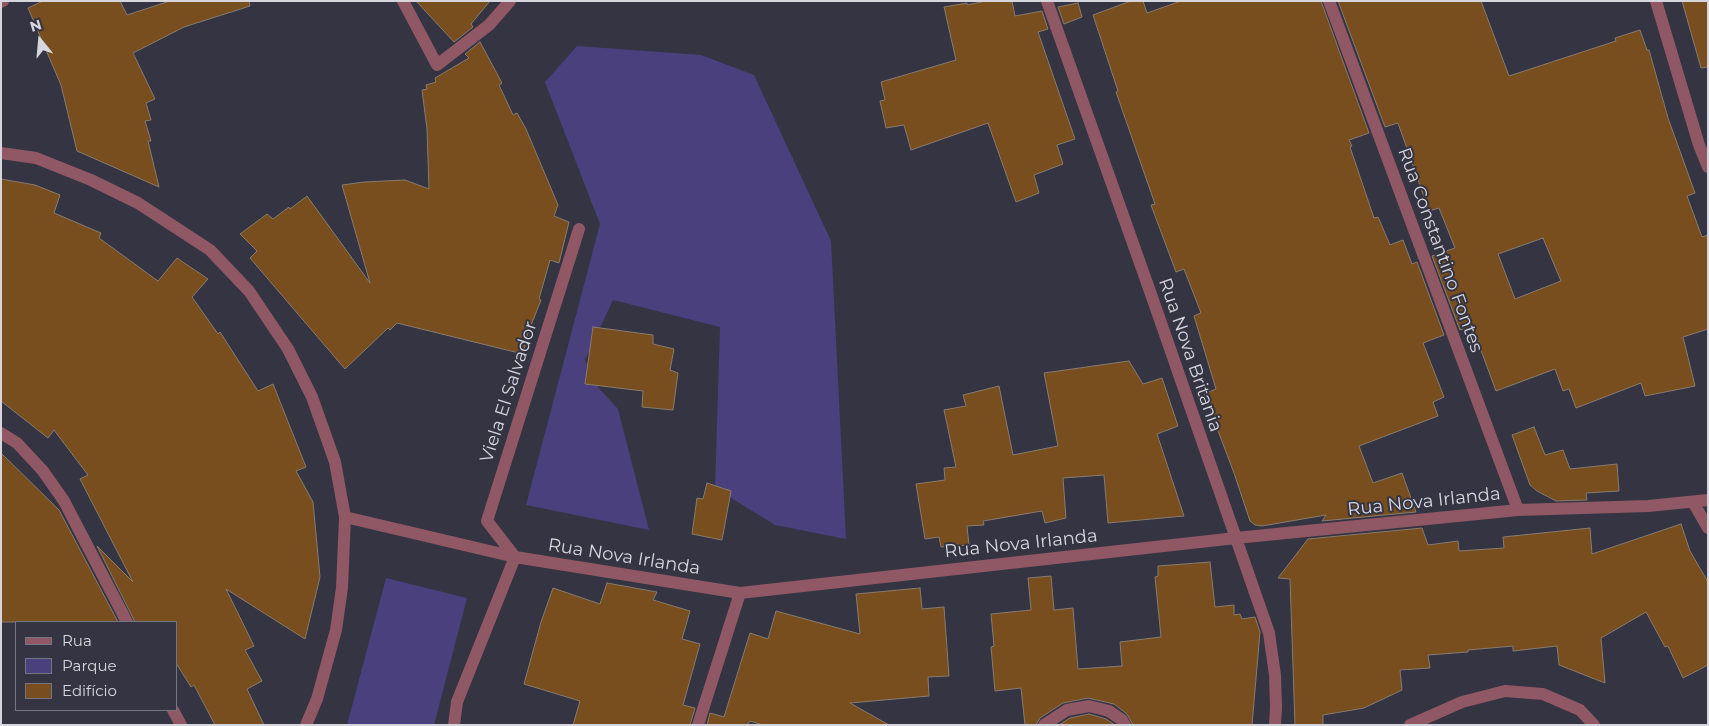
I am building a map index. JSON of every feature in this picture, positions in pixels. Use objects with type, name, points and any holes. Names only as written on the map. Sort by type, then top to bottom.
[{"type":"street","points":[[403,1],[437,65],[489,24],[510,1]]},
{"type":"street","name":"Rua Nova Britania","points":[[1047,1],[1268,633],[1275,675],[1275,725]]},
{"type":"street","name":"Rua Constantino Fontes","points":[[1328,1],[1518,510]]},
{"type":"street","points":[[1656,1],[1699,145],[1708,167]]},
{"type":"street","points":[[1,153],[36,158],[91,180],[138,203],[210,250],[249,291],[288,349],[312,397],[335,462],[345,517],[342,588],[336,630],[318,699],[306,725]]},
{"type":"street","name":"Viela El Salvador","points":[[515,557],[487,521],[579,229]]},
{"type":"street","points":[[1,433],[17,443],[43,471],[64,501],[126,621]]},
{"type":"street","name":"Rua Nova Irlanda","points":[[345,517],[515,557],[740,593],[1236,538],[1518,510],[1648,506],[1708,500]]},
{"type":"street","points":[[1693,502],[1708,528]]},
{"type":"street","points":[[454,725],[457,702],[515,557]]},
{"type":"street","points":[[698,725],[740,593]]},
{"type":"street","points":[[1410,725],[1462,702],[1505,691],[1543,694],[1580,710],[1594,725]]},
{"type":"street","points":[[1044,725],[1067,710],[1088,706],[1109,711],[1122,720],[1125,725]]},
{"type":"street","points":[[174,711],[181,725]]},
{"type":"green space","points":[[577,46],[701,55],[754,75],[831,241],[846,539],[775,525],[715,488],[720,327],[613,300],[585,360],[595,384],[618,409],[649,530],[526,505],[600,224],[545,82]]},
{"type":"green space","points":[[386,578],[467,598],[434,725],[347,725]]},
{"type":"building","points":[[43,1],[120,1],[127,15],[170,1],[249,1],[250,6],[184,27],[133,53],[155,99],[146,103],[151,120],[145,121],[151,141],[148,141],[159,187],[77,151],[61,85],[28,8]]},
{"type":"building","points":[[416,1],[490,1],[471,24],[473,27],[454,42]]},
{"type":"building","points":[[986,1],[1012,1],[1015,16],[1042,11],[1048,29],[1038,32],[1075,139],[1057,145],[1063,164],[1034,175],[1039,193],[1016,202],[988,123],[911,150],[904,125],[886,128],[880,101],[885,100],[881,82],[956,60],[944,7]]},
{"type":"building","points":[[1131,1],[1143,1],[1147,13],[1181,1],[1321,1],[1369,133],[1349,140],[1374,218],[1378,217],[1390,245],[1403,240],[1412,264],[1417,262],[1444,335],[1423,343],[1444,397],[1433,402],[1438,416],[1359,446],[1373,483],[1402,473],[1416,512],[1322,521],[1326,515],[1262,526],[1255,525],[1250,521],[1204,394],[1216,389],[1194,316],[1201,313],[1184,269],[1176,272],[1151,205],[1155,204],[1116,92],[1118,91],[1093,15]]},
{"type":"building","points":[[1338,1],[1481,1],[1509,76],[1616,41],[1615,38],[1640,30],[1647,50],[1649,50],[1668,118],[1695,193],[1687,196],[1702,237],[1708,235],[1708,329],[1683,337],[1695,386],[1645,396],[1641,383],[1576,408],[1569,389],[1563,391],[1555,369],[1496,391],[1472,326],[1460,330],[1432,256],[1455,248],[1439,208],[1429,211],[1398,123],[1385,127]],"holes":[[[1543,238],[1561,281],[1515,299],[1498,254]]]},
{"type":"building","points":[[1682,1],[1708,1],[1708,67],[1701,68]]},
{"type":"building","points":[[1078,3],[1082,17],[1064,24],[1058,7]]},
{"type":"building","points":[[480,42],[502,83],[499,85],[513,115],[517,113],[526,129],[558,205],[554,216],[569,222],[559,263],[550,260],[539,299],[541,300],[528,333],[523,354],[397,323],[390,330],[388,328],[345,369],[250,258],[257,251],[240,234],[267,214],[273,219],[307,196],[370,283],[342,185],[405,180],[429,189],[427,129],[422,90],[427,89],[426,85],[436,82],[435,78],[469,58],[465,54]]},
{"type":"building","points":[[1,179],[35,185],[60,195],[54,213],[101,233],[99,238],[158,281],[177,258],[208,279],[192,297],[218,334],[220,332],[258,391],[273,384],[306,467],[296,471],[313,502],[320,577],[305,639],[226,589],[254,646],[245,650],[262,681],[247,689],[264,725],[215,725],[194,685],[191,687],[178,666],[178,621],[134,621],[97,546],[133,582],[80,479],[88,475],[54,430],[48,438],[1,401]]},
{"type":"building","points":[[593,327],[653,335],[653,344],[674,349],[670,370],[678,373],[673,410],[642,407],[643,391],[585,384]]},
{"type":"building","points":[[1129,361],[1143,384],[1162,378],[1178,426],[1157,434],[1184,516],[1108,523],[1104,475],[1063,478],[1066,518],[1045,523],[1042,511],[983,521],[984,525],[967,526],[969,545],[941,547],[939,537],[925,539],[916,484],[945,480],[944,468],[956,467],[944,410],[966,406],[963,395],[999,386],[1013,455],[1058,446],[1044,373]]},
{"type":"building","points":[[1534,427],[1545,455],[1563,450],[1570,469],[1617,464],[1619,491],[1586,493],[1587,500],[1556,501],[1537,491],[1530,485],[1512,435]]},
{"type":"building","points":[[1,453],[59,510],[117,621],[1,622]]},
{"type":"building","points":[[707,483],[731,491],[722,540],[692,534],[697,498],[703,499]]},
{"type":"building","points":[[1681,524],[1690,551],[1708,582],[1708,665],[1683,678],[1668,646],[1665,647],[1646,612],[1601,638],[1605,683],[1559,665],[1557,646],[1513,651],[1513,646],[1428,655],[1430,668],[1400,670],[1402,690],[1364,708],[1323,715],[1323,725],[1295,725],[1290,579],[1278,578],[1308,539],[1422,528],[1428,545],[1458,541],[1459,551],[1504,548],[1503,537],[1590,528],[1592,554]]},
{"type":"building","points":[[1210,562],[1215,607],[1234,605],[1234,615],[1240,614],[1242,619],[1255,617],[1260,632],[1252,725],[1133,725],[1127,714],[1114,704],[1088,698],[1063,703],[1040,718],[1036,725],[1025,725],[1021,688],[995,691],[991,647],[994,646],[991,614],[1031,610],[1028,578],[1051,576],[1054,610],[1073,608],[1078,669],[1122,666],[1120,642],[1161,637],[1155,577],[1158,576],[1158,566]]},
{"type":"building","points":[[607,583],[657,592],[653,600],[690,611],[682,639],[700,644],[683,705],[695,708],[690,725],[573,725],[580,701],[524,684],[541,622],[553,588],[600,604]]},
{"type":"building","points":[[920,588],[922,609],[944,607],[949,676],[928,677],[929,696],[850,703],[889,725],[763,725],[750,721],[747,725],[707,725],[710,713],[724,717],[750,633],[768,639],[776,611],[860,634],[856,594]]},
{"type":"building","points":[[1089,714],[1106,719],[1115,725],[1059,725],[1070,718]]}]
